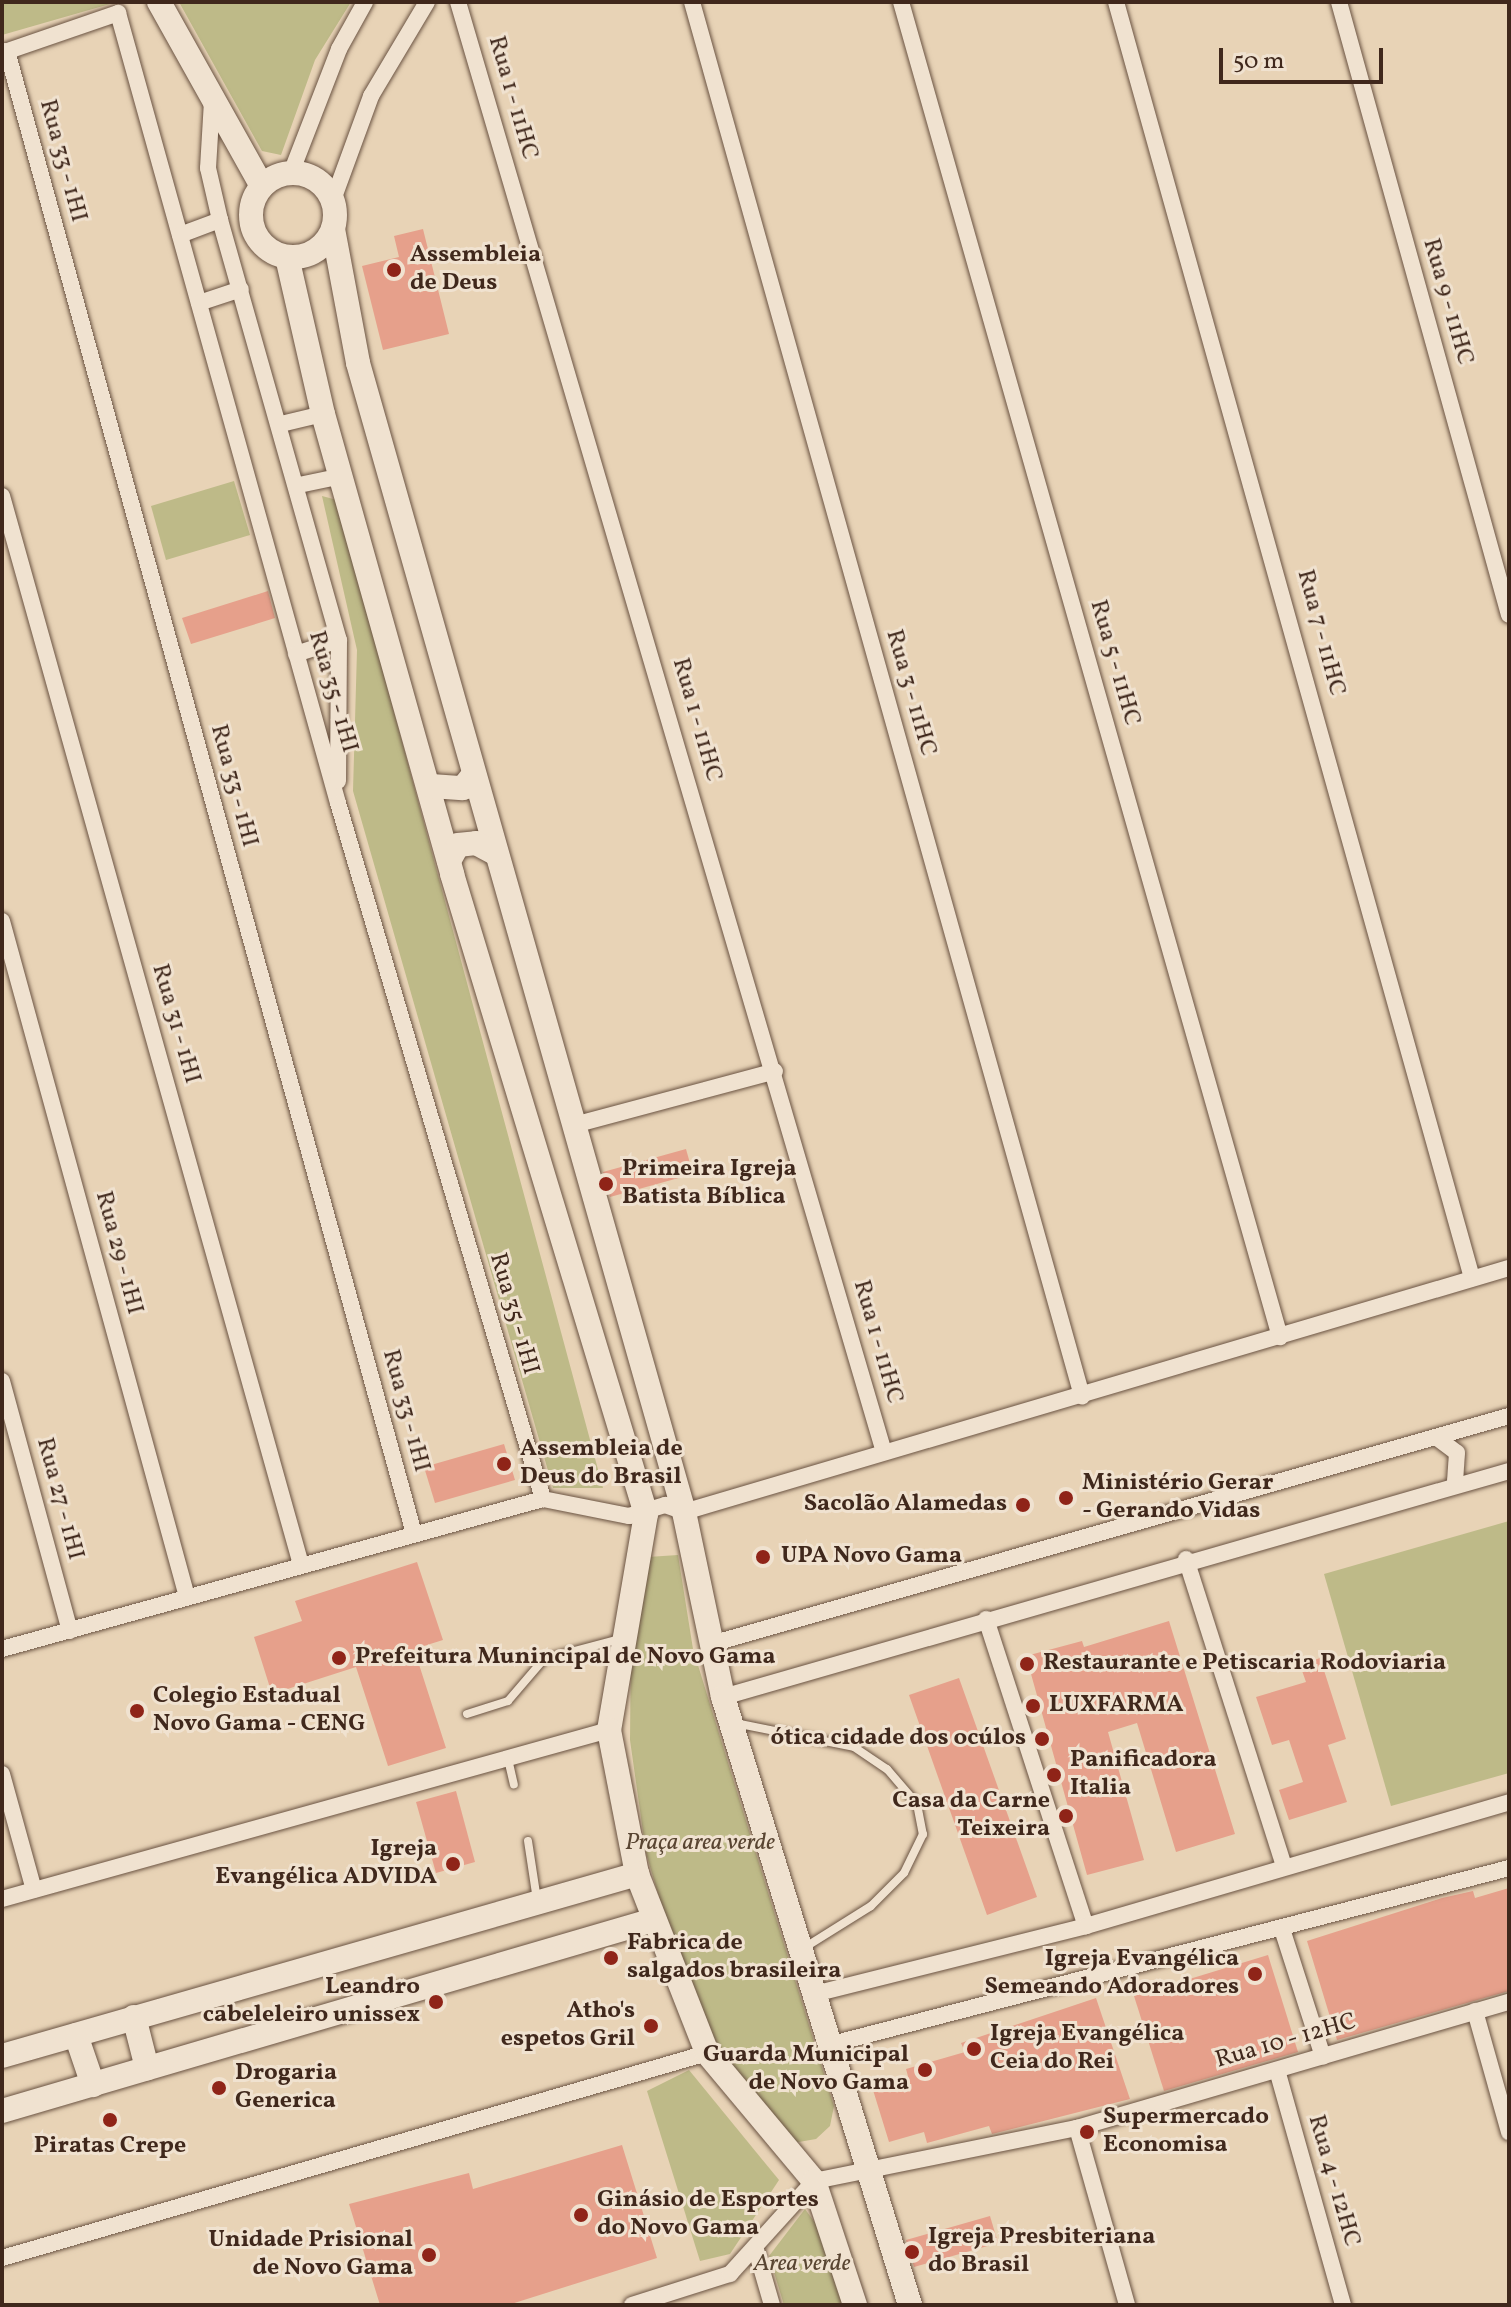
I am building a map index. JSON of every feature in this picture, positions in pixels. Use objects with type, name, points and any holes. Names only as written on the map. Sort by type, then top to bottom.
[{"type":"street","points":[[159,2],[262,186]]},
{"type":"street","points":[[291,173],[339,49],[365,2]]},
{"type":"street","points":[[427,2],[371,96],[333,200],[333,229],[358,363],[684,1512],[723,1697],[818,1993],[910,2305]]},
{"type":"street","name":"Rua 1 - 11HC","points":[[458,2],[775,1071],[884,1452]]},
{"type":"street","name":"Rua 3 - 11HC","points":[[692,2],[1082,1396]]},
{"type":"street","name":"Rua 5 - 11HC","points":[[901,2],[1280,1337]]},
{"type":"street","name":"Rua 7 - 11HC","points":[[1116,2],[1472,1278]]},
{"type":"street","name":"Rua 9 - 11HC","points":[[1339,2],[1509,615]]},
{"type":"street","name":"Rua 35 - 1HI","points":[[4,52],[118,13],[338,803],[543,1499]]},
{"type":"street","name":"Rua 33 - 1HI","points":[[4,52],[414,1534]]},
{"type":"street","points":[[212,101],[208,168],[220,220],[299,485],[339,640],[338,803]]},
{"type":"street","points":[[333,200],[317,180],[291,173],[262,186],[251,206],[253,229],[266,248],[287,257],[310,254],[333,229]]},
{"type":"street","points":[[180,235],[220,220]]},
{"type":"street","points":[[287,257],[323,414],[431,786],[449,861],[646,1514],[620,1639],[609,1730],[637,1874],[707,2053],[814,2181],[855,2305]]},
{"type":"street","points":[[199,303],[241,289]]},
{"type":"street","points":[[281,424],[323,414]]},
{"type":"street","points":[[299,485],[342,476]]},
{"type":"street","name":"Rua 31 - 1HI","points":[[2,496],[301,1565]]},
{"type":"street","points":[[296,654],[339,640]]},
{"type":"street","points":[[431,786],[463,788],[473,775]]},
{"type":"street","points":[[449,861],[458,845],[476,843],[495,853]]},
{"type":"street","name":"Rua 29 - 1HI","points":[[2,921],[187,1597]]},
{"type":"street","points":[[574,1125],[775,1071]]},
{"type":"street","points":[[2,1649],[543,1499],[646,1514],[665,1505],[684,1512],[1509,1268]]},
{"type":"street","name":"Rua 27 - 1HI","points":[[2,1381],[70,1631]]},
{"type":"street","points":[[711,1644],[1509,1416]]},
{"type":"street","points":[[1436,1437],[1457,1453],[1455,1485]]},
{"type":"street","points":[[723,1697],[1186,1559],[1509,1471]]},
{"type":"street","points":[[1186,1559],[1284,1866]]},
{"type":"street","points":[[986,1619],[1086,1926]]},
{"type":"street","points":[[2,1899],[609,1730]]},
{"type":"street","points":[[2,1774],[34,1890]]},
{"type":"street","points":[[818,1993],[1086,1926],[1509,1802]]},
{"type":"street","points":[[832,2044],[1509,1868]]},
{"type":"street","points":[[2,2056],[637,1874]]},
{"type":"street","points":[[2,2111],[653,1920]]},
{"type":"street","points":[[1282,1929],[1323,2057]]},
{"type":"street","name":"Rua 10 - 12HC","points":[[814,2181],[872,2172],[1077,2128],[1509,2002]]},
{"type":"street","points":[[1475,2011],[1509,2132]]},
{"type":"street","points":[[134,2017],[147,2068]]},
{"type":"street","points":[[76,2035],[93,2085]]},
{"type":"street","points":[[2,2258],[707,2053]]},
{"type":"street","name":"Rua 4 - 12HC","points":[[1277,2070],[1343,2305]]},
{"type":"street","points":[[1077,2128],[1127,2305]]},
{"type":"street","points":[[632,2305],[650,2303],[723,2278],[756,2250],[814,2181]]},
{"type":"street","points":[[756,2250],[772,2305]]},
{"type":"lane","points":[[467,1714],[508,1701],[544,1659],[620,1639]]},
{"type":"lane","points":[[732,1723],[854,1747],[887,1769],[917,1804],[923,1834],[904,1873],[871,1906],[804,1949]]},
{"type":"lane","points":[[508,1758],[514,1784]]},
{"type":"lane","points":[[528,1841],[537,1902]]},
{"type":"green space","points":[[2,2],[117,2],[2,35]]},
{"type":"green space","points":[[179,2],[351,2],[315,60],[281,155],[262,151]]},
{"type":"green space","points":[[234,481],[250,535],[166,560],[151,506]]},
{"type":"green space","points":[[322,496],[337,500],[603,1488],[553,1488],[353,791],[357,650]]},
{"type":"green space","points":[[1509,1521],[1509,1773],[1391,1806],[1324,1574]]},
{"type":"green space","name":"Praça area verde","points":[[678,1555],[693,1649],[834,2106],[830,2126],[816,2139],[793,2143],[713,2040],[680,1968],[646,1853],[630,1740],[631,1639],[648,1557]]},
{"type":"green space","points":[[689,2070],[779,2180],[730,2254],[700,2261],[647,2091]]},
{"type":"green space","name":"Area verde","points":[[805,2209],[823,2234],[844,2305],[784,2305],[769,2256]]},
{"type":"building","points":[[423,229],[449,334],[383,350],[362,266],[399,257],[394,236]]},
{"type":"building","points":[[268,591],[275,618],[191,644],[182,618]]},
{"type":"building","points":[[686,1149],[693,1174],[610,1197],[603,1172]]},
{"type":"building","points":[[504,1444],[515,1480],[435,1503],[424,1467]]},
{"type":"building","name":"Prefeitura Munincipal de Novo Gama","points":[[417,1562],[443,1640],[414,1649],[446,1748],[388,1766],[356,1667],[272,1694],[254,1637],[302,1621],[295,1601]]},
{"type":"building","points":[[1169,1621],[1235,1834],[1176,1852],[1137,1723],[1108,1732],[1144,1860],[1087,1875],[1026,1656],[1082,1641],[1084,1647]]},
{"type":"building","points":[[1320,1658],[1346,1739],[1328,1745],[1347,1802],[1289,1820],[1279,1790],[1303,1782],[1289,1740],[1272,1745],[1256,1697],[1306,1682],[1300,1665]]},
{"type":"building","points":[[959,1678],[1037,1897],[987,1915],[909,1695]]},
{"type":"building","points":[[456,1791],[475,1862],[436,1873],[416,1802]]},
{"type":"building","points":[[1509,1888],[1509,1991],[1337,2040],[1307,1941],[1442,1898],[1473,1891],[1475,1898]]},
{"type":"building","points":[[1268,1955],[1298,2052],[1164,2091],[1134,1996]]},
{"type":"building","points":[[1096,1998],[1130,2099],[992,2134],[989,2126],[927,2143],[924,2132],[889,2142],[873,2090],[909,2080],[906,2069],[965,2052],[961,2043]]},
{"type":"building","points":[[622,2145],[657,2258],[508,2305],[380,2305],[349,2204],[469,2173],[473,2189]]},
{"type":"building","points":[[990,2216],[998,2243],[914,2267],[906,2240]]},
{"type":"place","name":"Assembleia de Deus","points":[[394,270]]},
{"type":"place","name":"Primeira Igreja Batista Bíblica","points":[[606,1184]]},
{"type":"place","name":"Assembleia de Deus do Brasil","points":[[504,1464]]},
{"type":"place","name":"Ministério Gerar - Gerando Vidas","points":[[1066,1498]]},
{"type":"place","name":"Sacolão Alamedas","points":[[1023,1505]]},
{"type":"place","name":"UPA Novo Gama","points":[[763,1557]]},
{"type":"place","name":"Prefeitura Munincipal de Novo Gama","points":[[339,1658]]},
{"type":"place","name":"Restaurante e Petiscaria Rodoviaria","points":[[1027,1664]]},
{"type":"place","name":"LUXFARMA","points":[[1033,1706]]},
{"type":"place","name":"Colegio Estadual Novo Gama - CENG","points":[[137,1711]]},
{"type":"place","name":"ótica cidade dos ocúlos","points":[[1042,1739]]},
{"type":"place","name":"Panificadora Italia","points":[[1054,1775]]},
{"type":"place","name":"Casa da Carne Teixeira","points":[[1066,1816]]},
{"type":"place","name":"Igreja Evangélica ADVIDA","points":[[453,1864]]},
{"type":"place","name":"Fabrica de salgados brasileira","points":[[611,1958]]},
{"type":"place","name":"Igreja Evangélica Semeando Adoradores","points":[[1255,1974]]},
{"type":"place","name":"Leandro cabeleleiro unissex","points":[[436,2002]]},
{"type":"place","name":"Atho's espetos Gril","points":[[651,2026]]},
{"type":"place","name":"Igreja Evangélica Ceia do Rei","points":[[974,2049]]},
{"type":"place","name":"Guarda Municipal de Novo Gama","points":[[925,2070]]},
{"type":"place","name":"Drogaria Generica","points":[[219,2088]]},
{"type":"place","name":"Piratas Crepe","points":[[110,2120]]},
{"type":"place","name":"Supermercado Economisa","points":[[1087,2132]]},
{"type":"place","name":"Ginásio de Esportes do Novo Gama","points":[[581,2215]]},
{"type":"place","name":"Igreja Presbiteriana do Brasil","points":[[912,2252]]},
{"type":"place","name":"Unidade Prisional de Novo Gama","points":[[429,2255]]}]
